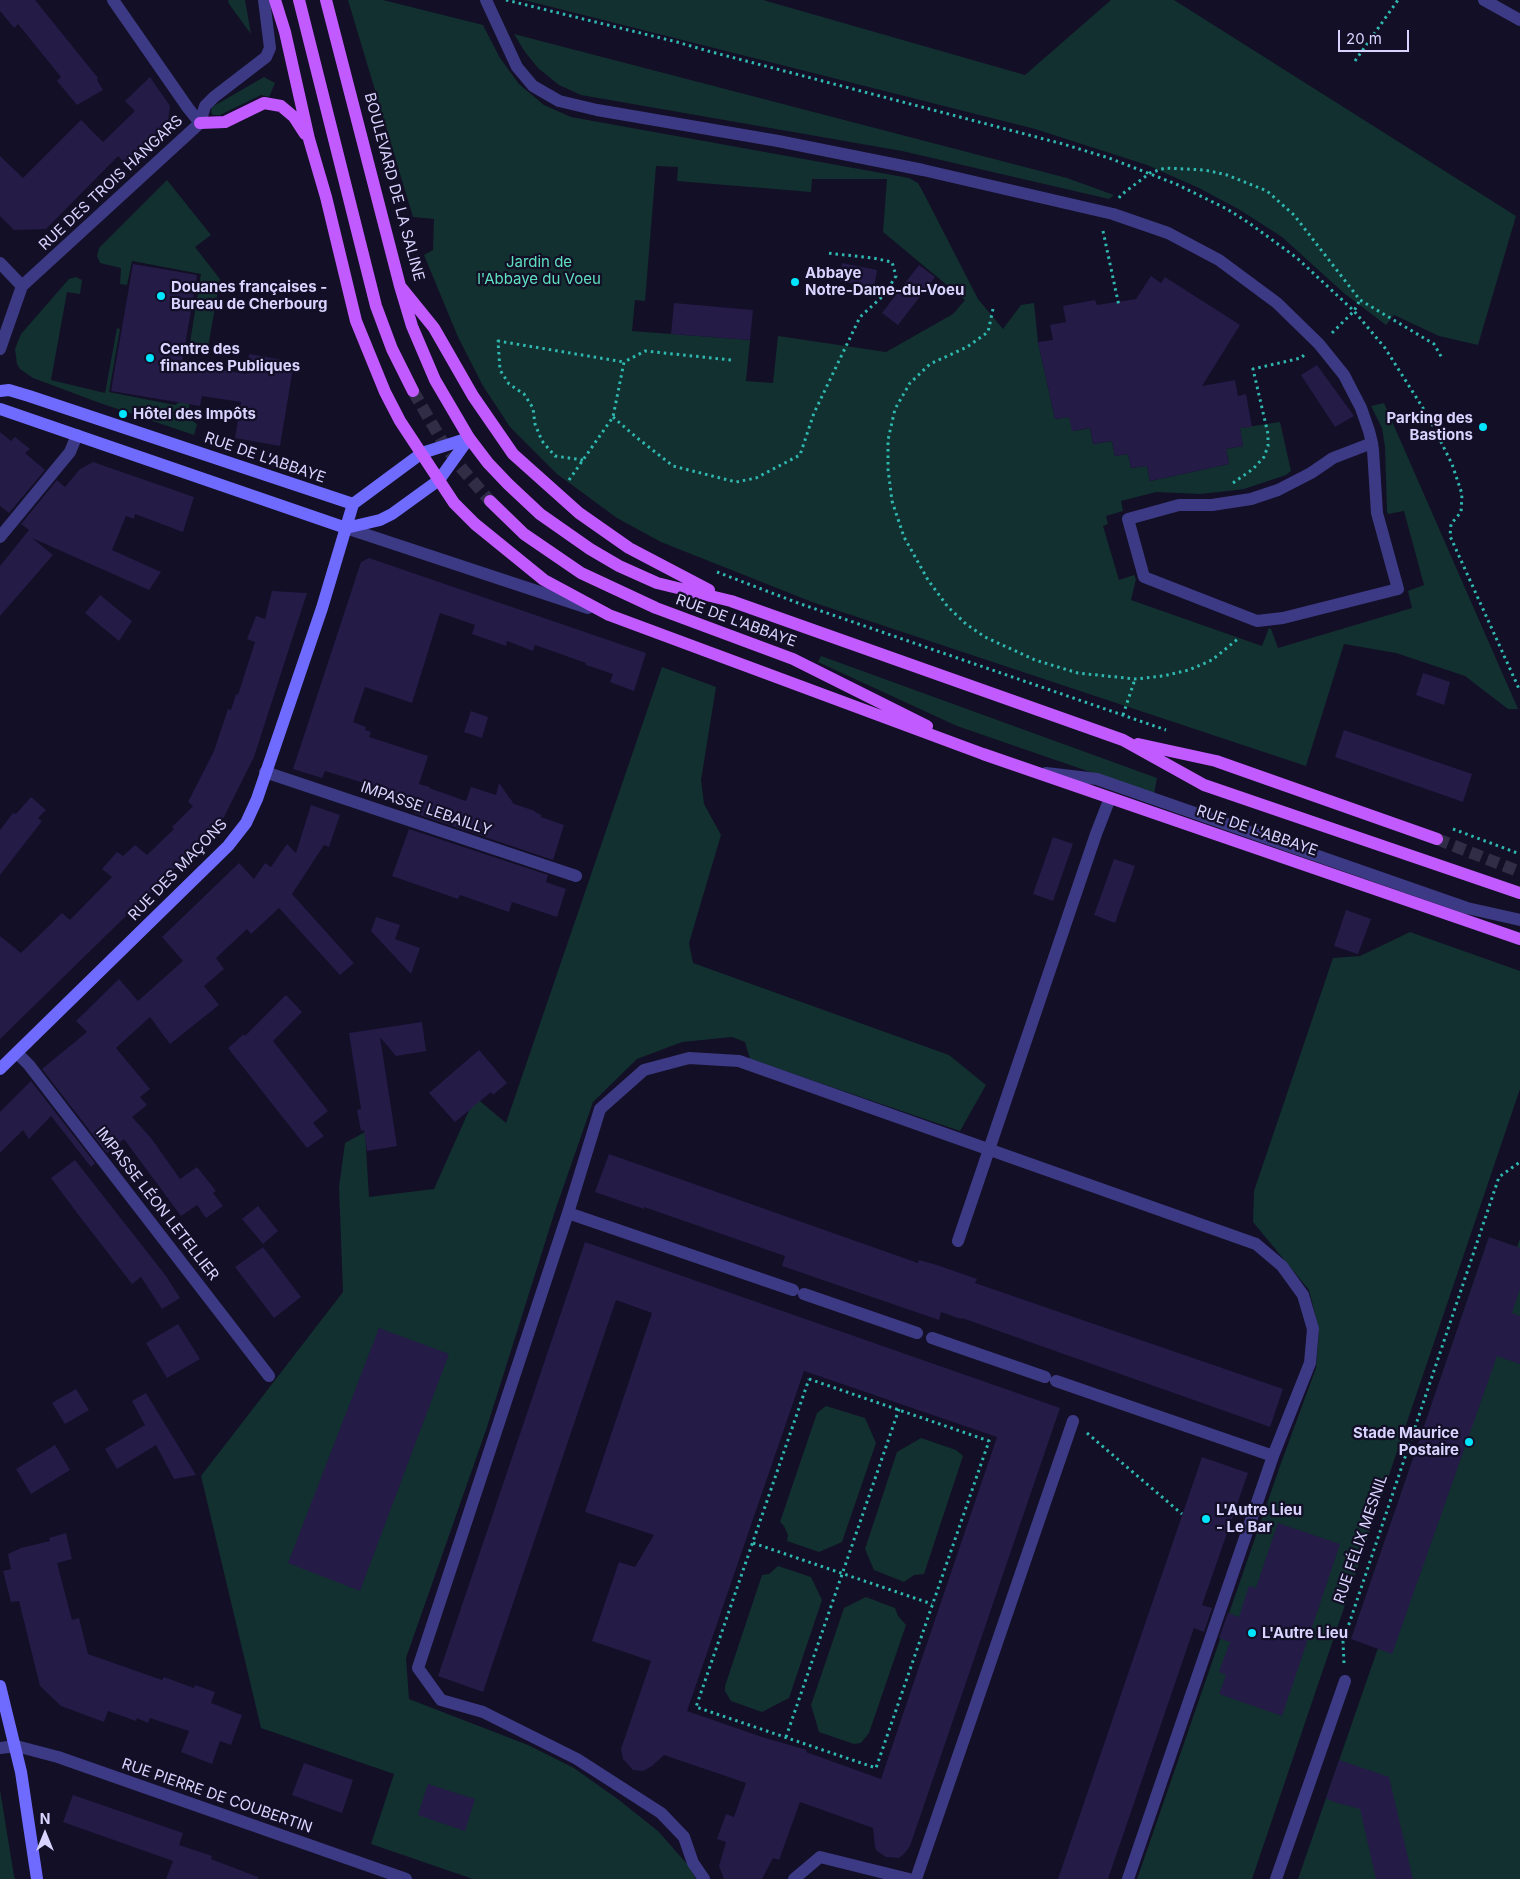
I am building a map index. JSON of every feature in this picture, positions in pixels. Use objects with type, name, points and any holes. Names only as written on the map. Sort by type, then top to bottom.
[{"type":"main road","points":[[275,0],[285,32],[309,139],[326,197],[349,198]]},
{"type":"main road","points":[[299,0],[376,306],[392,349],[414,391]]},
{"type":"main road","name":"BOULEVARD DE LA SALINE","points":[[326,0],[400,286],[434,328],[472,396]]},
{"type":"main road","points":[[200,123],[225,122],[264,103],[281,106],[294,117],[309,139]]},
{"type":"main road","name":"RUE DE L'ABBAYE","points":[[326,197],[356,321],[385,392],[400,421],[454,502],[475,524],[544,580],[609,615],[983,754],[1520,938]]},
{"type":"main road","name":"RUE DE L'ABBAYE","points":[[400,286],[412,326],[426,361],[469,438],[502,478],[540,514],[590,549],[619,566],[657,583],[731,601],[1123,740],[1216,761],[1437,840]]},
{"type":"main road","name":"RUE DE L'ABBAYE","points":[[0,391],[9,390],[38,399],[353,504]]},
{"type":"main road","name":"RUE DE L'ABBAYE","points":[[472,396],[513,454],[579,513],[629,548],[679,576],[731,601]]},
{"type":"main road","name":"RUE DE L'ABBAYE","points":[[0,409],[346,528]]},
{"type":"main road","points":[[353,504],[422,453],[469,438]]},
{"type":"main road","points":[[346,528],[380,520],[392,514],[439,480],[469,438]]},
{"type":"main road","name":"RUE DE L'ABBAYE","points":[[490,501],[524,534],[581,573],[656,608],[793,659],[983,754]]},
{"type":"main road","name":"RUE DES MAÇONS","points":[[0,1069],[228,846],[252,812],[322,608],[353,504]]},
{"type":"main road","name":"RUE DE L'ABBAYE","points":[[1123,740],[1204,785],[1520,893]]},
{"type":"main road","points":[[0,1686],[21,1772],[37,1879]]},
{"type":"street","points":[[113,0],[200,123]]},
{"type":"street","name":"RUE DES TROIS HANGARS","points":[[0,349],[22,286],[200,123],[205,106],[214,97],[266,57],[270,48],[264,0]]},
{"type":"street","points":[[486,0],[517,67],[533,86],[559,101],[596,110],[778,141],[923,170],[1113,214],[1168,233],[1220,260],[1277,303],[1319,344],[1344,375],[1361,408],[1372,443],[1377,513],[1398,589],[1283,618],[1257,621],[1144,577],[1128,519],[1179,505],[1212,505],[1251,499],[1278,490],[1311,473],[1334,458],[1372,443]]},
{"type":"street","points":[[1484,0],[1520,20]]},
{"type":"street","points":[[0,263],[22,286]]},
{"type":"street","points":[[0,537],[70,452],[77,435]]},
{"type":"street","name":"RUE DE L'ABBAYE","points":[[346,528],[609,615]]},
{"type":"street","name":"IMPASSE LEBAILLY","points":[[266,772],[576,876]]},
{"type":"street","points":[[1034,772],[1097,779],[1467,908],[1520,920]]},
{"type":"street","points":[[958,1241],[1096,834],[1110,798]]},
{"type":"street","name":"IMPASSE LÉON LETELLIER","points":[[17,1053],[29,1065],[269,1376]]},
{"type":"street","points":[[704,1879],[693,1863],[684,1837],[661,1813],[577,1759],[483,1712],[441,1700],[418,1668],[568,1213],[600,1109],[644,1070],[689,1058],[739,1062],[1256,1244],[1282,1266],[1303,1294],[1313,1329],[1310,1363],[1273,1456],[1128,1879]]},
{"type":"street","points":[[568,1213],[917,1333]]},
{"type":"street","points":[[932,1338],[1273,1456]]},
{"type":"street","points":[[916,1879],[1073,1421]]},
{"type":"street","points":[[1276,1879],[1345,1681]]},
{"type":"street","points":[[0,1748],[16,1746]]},
{"type":"street","name":"RUE PIERRE DE COUBERTIN","points":[[16,1746],[58,1758],[406,1879]]},
{"type":"street","points":[[794,1879],[820,1857],[909,1879]]},
{"type":"path","points":[[504,0],[677,42],[1002,127],[1082,150],[1150,173],[1165,168],[1205,170],[1227,175],[1267,191],[1294,215],[1360,300],[1434,344],[1442,358]]},
{"type":"path","points":[[1355,61],[1398,0]]},
{"type":"path","points":[[1103,232],[1120,306]]},
{"type":"path","points":[[613,418],[673,466],[736,482],[756,478],[800,455],[814,413],[860,317],[884,295],[896,276],[892,262],[826,253]]},
{"type":"path","points":[[1319,344],[1340,327],[1354,311],[1360,300]]},
{"type":"path","points":[[993,309],[988,332],[967,347],[930,364],[910,383],[895,409],[888,440],[888,469],[892,500],[904,537],[928,580],[948,607],[966,624],[985,637],[1035,660],[1070,670],[1135,679],[1163,676],[1189,670],[1212,660],[1239,638]]},
{"type":"path","points":[[584,460],[555,456],[542,441],[535,424],[533,408],[524,394],[509,384],[500,370],[498,342],[624,362],[645,351],[732,360]]},
{"type":"path","points":[[1224,487],[1253,469],[1264,457],[1266,451],[1268,434],[1253,369],[1296,358]]},
{"type":"path","points":[[565,487],[613,418],[624,362]]},
{"type":"path","points":[[717,572],[798,603],[1168,730]]},
{"type":"path","points":[[1123,716],[1135,679]]},
{"type":"path","points":[[1446,827],[1520,854]]},
{"type":"path","name":"RUE FÉLIX MESNIL","points":[[1345,1681],[1343,1642],[1499,1177],[1520,1162]]},
{"type":"path","points":[[809,1379],[989,1441],[876,1768],[696,1707],[753,1542],[809,1379]]},
{"type":"path","points":[[786,1737],[899,1410]]},
{"type":"path","points":[[1073,1421],[1182,1514]]},
{"type":"path","points":[[753,1542],[932,1604]]},
{"type":"green space","points":[[228,0],[245,0],[251,34],[229,4]]},
{"type":"green space","name":"Jardin de l'Abbaye du Voeu","points":[[348,0],[383,0],[483,25],[500,58],[519,84],[544,105],[571,117],[909,178],[918,183],[922,190],[978,299],[1003,329],[1021,305],[1034,303],[1038,342],[1055,419],[1069,417],[1073,431],[1090,428],[1093,444],[1112,441],[1115,456],[1128,454],[1131,468],[1147,466],[1150,481],[1229,464],[1226,449],[1243,446],[1240,428],[1280,422],[1291,471],[1286,475],[1244,489],[1200,494],[1156,492],[1121,501],[1123,511],[1106,516],[1108,524],[1103,526],[1119,580],[1134,575],[1136,579],[1131,600],[1262,646],[1269,628],[1278,648],[1412,608],[1408,591],[1424,585],[1404,511],[1388,514],[1387,511],[1385,447],[1382,428],[1371,406],[1384,403],[1518,709],[1508,709],[1465,676],[1396,653],[1344,644],[1306,766],[812,602],[661,542],[617,518],[557,474],[510,427],[483,386],[458,337],[424,255],[433,250],[434,219],[413,217]],"holes":[[[656,166],[678,167],[677,181],[811,192],[812,179],[887,179],[883,232],[965,300],[953,314],[886,352],[778,336],[773,383],[746,381],[750,340],[632,331],[635,300],[645,301]]]},
{"type":"green space","points":[[524,0],[763,0],[1025,75],[1111,0],[1174,0],[1516,216],[1478,345],[1439,336],[1394,315],[1386,325],[1345,294],[1282,237],[1240,210],[1199,188],[1147,165],[1035,129]]},
{"type":"green space","points":[[514,34],[1067,178],[1114,195],[1109,199],[902,151],[581,95],[559,85],[538,68]]},
{"type":"green space","points":[[264,77],[275,83],[269,97],[261,95],[220,115],[213,115],[211,112],[212,107]]},
{"type":"green space","points":[[167,180],[211,235],[195,247],[220,279],[207,353],[189,349],[201,274],[132,261],[127,285],[120,284],[121,268],[100,263],[97,256],[99,248]]},
{"type":"green space","points":[[76,277],[82,280],[80,294],[67,292],[51,380],[105,393],[117,328],[120,329],[109,392],[175,405],[192,393],[189,404],[189,416],[197,424],[194,435],[33,378],[20,369],[17,364],[15,349],[21,334],[69,279]]},
{"type":"green space","points":[[821,656],[1157,778],[1154,794],[957,726],[818,662]]},
{"type":"green space","points":[[662,667],[716,687],[701,780],[704,804],[721,835],[689,943],[693,963],[949,1055],[986,1085],[960,1131],[750,1059],[745,1042],[732,1037],[682,1042],[637,1059],[593,1102],[555,1211],[486,1430],[406,1658],[409,1699],[528,1745],[574,1768],[658,1831],[688,1865],[696,1879],[473,1879],[371,1844],[394,1774],[261,1728],[201,1476],[343,1292],[339,1187],[345,1143],[365,1132],[369,1197],[434,1189],[475,1097],[506,1123]]},
{"type":"green space","points":[[1410,932],[1520,971],[1520,1089],[1252,1879],[1137,1879],[1281,1463],[1316,1368],[1319,1330],[1309,1290],[1253,1222],[1254,1191],[1333,958],[1360,956]]},
{"type":"green space","name":"Stade Maurice Postaire","points":[[1491,1238],[1517,1247],[1520,1239],[1520,1879],[1298,1879],[1378,1648],[1352,1637],[1488,1240]]},
{"type":"green space","points":[[826,1406],[865,1418],[876,1443],[842,1542],[819,1552],[787,1541],[788,1535],[780,1522],[817,1413]]},
{"type":"green space","points":[[921,1438],[956,1450],[963,1456],[924,1574],[914,1575],[904,1582],[874,1570],[865,1549],[897,1452]]},
{"type":"green space","points":[[778,1566],[811,1577],[822,1600],[789,1698],[762,1712],[731,1701],[725,1691],[725,1686],[762,1575],[769,1574]]},
{"type":"green space","points":[[866,1597],[895,1608],[898,1616],[906,1625],[869,1733],[861,1743],[854,1744],[819,1732],[811,1705],[844,1608]]},
{"type":"green space","points":[[0,1790],[14,1876],[15,1879],[0,1879]]},
{"type":"building","points":[[0,0],[35,0],[98,78],[97,80],[103,90],[77,105],[57,81],[61,77],[18,24],[14,28],[0,11]]},
{"type":"building","points":[[150,77],[170,106],[168,121],[125,163],[118,156],[46,229],[14,230],[0,216],[0,156],[23,178],[81,120],[103,142],[135,111],[125,101]]},
{"type":"building","points":[[842,263],[877,270],[874,288],[840,281]]},
{"type":"building","name":"Centre des finances Publiques","points":[[133,264],[197,275],[182,363],[246,374],[249,354],[294,362],[280,446],[235,438],[241,402],[202,396],[200,406],[111,391]]},
{"type":"building","points":[[919,265],[935,277],[898,325],[882,313]]},
{"type":"building","points":[[1151,276],[1161,283],[1165,277],[1240,325],[1202,386],[1235,380],[1238,396],[1246,394],[1252,427],[1240,428],[1243,446],[1226,449],[1229,464],[1150,481],[1147,466],[1131,468],[1128,454],[1115,456],[1112,441],[1093,444],[1090,428],[1072,431],[1069,417],[1055,419],[1038,342],[1053,340],[1050,325],[1066,322],[1063,306],[1095,300],[1097,305],[1136,299]]},
{"type":"building","points":[[674,303],[753,310],[750,340],[671,334]]},
{"type":"building","points":[[1317,365],[1354,416],[1335,427],[1301,375]]},
{"type":"building","points":[[0,432],[11,441],[15,437],[30,449],[25,453],[45,470],[9,513],[0,506]]},
{"type":"building","points":[[93,462],[194,497],[183,532],[135,514],[134,519],[126,516],[112,550],[161,572],[149,590],[32,538],[53,555],[0,616],[0,566],[29,530],[21,524],[57,480],[65,487],[80,469]]},
{"type":"building","points":[[369,558],[646,653],[634,691],[610,682],[613,674],[586,665],[586,663],[535,645],[533,651],[507,641],[506,646],[472,634],[475,625],[440,613],[412,703],[365,687],[353,722],[366,727],[365,730],[371,732],[369,737],[428,756],[419,784],[466,801],[471,787],[496,795],[499,783],[514,804],[535,811],[541,817],[564,825],[553,860],[414,813],[415,809],[361,791],[364,783],[325,771],[322,778],[293,769],[361,562]]},
{"type":"building","points":[[272,591],[307,593],[254,757],[224,817],[210,834],[0,1039],[0,936],[21,953],[62,913],[70,920],[112,877],[102,869],[117,852],[123,856],[135,845],[147,855],[174,829],[172,827],[193,806],[188,802],[214,751],[228,709],[231,710],[236,694],[238,695],[255,642],[247,639],[256,616],[265,619]]},
{"type":"building","points":[[100,595],[132,621],[119,641],[85,613]]},
{"type":"building","points":[[1423,673],[1450,682],[1444,705],[1416,695]]},
{"type":"building","points":[[471,711],[488,717],[482,738],[464,732]]},
{"type":"building","points":[[1344,730],[1472,774],[1463,802],[1335,757]]},
{"type":"building","points":[[31,797],[46,810],[38,818],[42,821],[0,875],[0,830],[13,813],[16,814]]},
{"type":"building","points":[[311,805],[340,815],[329,847],[324,845],[292,894],[354,963],[340,975],[279,908],[251,934],[247,929],[216,958],[224,969],[204,986],[219,1005],[170,1044],[150,1017],[116,1048],[150,1089],[140,1097],[147,1105],[132,1117],[151,1138],[180,1179],[197,1167],[216,1191],[213,1193],[223,1206],[206,1218],[197,1205],[181,1216],[124,1139],[107,1153],[42,1069],[87,1032],[76,1021],[119,979],[138,1001],[183,961],[162,937],[239,863],[254,879],[265,863],[271,867],[287,844],[296,853]]},
{"type":"building","points":[[409,829],[548,875],[546,882],[566,889],[557,917],[512,902],[509,912],[460,895],[458,899],[392,876]]},
{"type":"building","points":[[1053,837],[1073,844],[1053,901],[1033,894]]},
{"type":"building","points":[[1114,859],[1135,866],[1115,923],[1094,915]]},
{"type":"building","points":[[1346,910],[1371,919],[1358,954],[1334,946]]},
{"type":"building","points":[[376,917],[400,925],[395,939],[420,948],[411,974],[371,931]]},
{"type":"building","points":[[286,995],[302,1012],[273,1041],[328,1111],[313,1123],[324,1136],[307,1148],[228,1048],[244,1034],[245,1036]]},
{"type":"building","points":[[422,1022],[426,1051],[396,1056],[380,1037],[397,1146],[367,1151],[364,1130],[361,1131],[357,1110],[361,1109],[349,1033]]},
{"type":"building","points":[[479,1050],[507,1083],[493,1095],[491,1092],[455,1122],[429,1093]]},
{"type":"building","points":[[31,1081],[95,1163],[91,1167],[51,1116],[29,1139],[23,1130],[0,1153],[0,1112]]},
{"type":"building","points":[[609,1154],[918,1263],[919,1260],[937,1265],[977,1279],[975,1283],[1283,1389],[1270,1427],[962,1318],[941,1312],[939,1320],[782,1266],[785,1256],[595,1192]]},
{"type":"building","points":[[75,1160],[166,1276],[180,1298],[162,1309],[141,1277],[132,1284],[77,1213],[51,1178]]},
{"type":"building","points":[[258,1206],[278,1231],[263,1244],[242,1219]]},
{"type":"building","points":[[1489,1237],[1520,1248],[1520,1289],[1512,1313],[1520,1316],[1520,1364],[1497,1356],[1392,1654],[1351,1639]]},
{"type":"building","points":[[585,1242],[1060,1408],[910,1846],[899,1858],[886,1857],[877,1851],[873,1828],[800,1802],[779,1860],[773,1858],[762,1879],[724,1879],[719,1866],[726,1842],[717,1839],[726,1814],[734,1817],[746,1783],[664,1755],[643,1771],[633,1770],[623,1759],[621,1749],[651,1661],[592,1641],[619,1562],[635,1567],[654,1535],[585,1512],[652,1313],[616,1300],[483,1692],[438,1676]],"holes":[[[804,1371],[997,1437],[881,1779],[806,1752],[807,1750],[762,1737],[687,1711]]]},
{"type":"building","points":[[263,1247],[301,1297],[274,1318],[235,1267]]},
{"type":"building","points":[[178,1324],[200,1359],[167,1378],[146,1343]]},
{"type":"building","points":[[379,1328],[449,1354],[360,1591],[288,1563]]},
{"type":"building","points":[[76,1389],[89,1410],[65,1424],[52,1403]]},
{"type":"building","points":[[146,1393],[196,1475],[174,1479],[156,1445],[117,1469],[105,1449],[145,1425],[132,1401]]},
{"type":"building","points":[[55,1445],[70,1470],[31,1494],[16,1469]]},
{"type":"building","points":[[1202,1457],[1248,1473],[1202,1605],[1212,1608],[1204,1632],[1194,1628],[1108,1879],[1058,1879]]},
{"type":"building","points":[[1278,1523],[1340,1544],[1282,1716],[1219,1694],[1226,1675],[1219,1672],[1230,1642],[1219,1638],[1228,1613],[1239,1617],[1249,1586],[1256,1588]]},
{"type":"building","points":[[66,1533],[72,1559],[57,1563],[72,1620],[79,1618],[88,1654],[162,1680],[164,1677],[194,1688],[195,1685],[215,1692],[211,1703],[242,1715],[231,1745],[220,1741],[212,1764],[181,1752],[189,1731],[150,1718],[148,1723],[137,1718],[136,1721],[108,1711],[104,1722],[61,1706],[40,1686],[19,1601],[11,1602],[3,1571],[11,1569],[8,1554],[21,1548],[50,1541],[49,1538]]},
{"type":"building","points":[[1339,1760],[1389,1777],[1413,1879],[1376,1879],[1360,1809],[1326,1798]]},
{"type":"building","points":[[304,1763],[353,1780],[342,1813],[292,1795]]},
{"type":"building","points":[[428,1784],[475,1799],[465,1831],[418,1815]]},
{"type":"building","points":[[73,1795],[183,1833],[179,1845],[212,1856],[211,1859],[258,1877],[258,1879],[166,1879],[173,1861],[63,1822]]},
{"type":"tunnel","points":[[413,391],[457,463],[490,501]]},
{"type":"tunnel","points":[[1437,839],[1520,872]]},
{"type":"place","name":"Abbaye Notre-Dame-du-Voeu","points":[[795,282]]},
{"type":"place","name":"Douanes françaises - Bureau de Cherbourg","points":[[161,296]]},
{"type":"place","name":"Centre des finances Publiques","points":[[150,358]]},
{"type":"place","name":"Hôtel des Impôts","points":[[123,414]]},
{"type":"place","name":"Parking des Bastions","points":[[1483,427]]},
{"type":"place","name":"Stade Maurice Postaire","points":[[1469,1442]]},
{"type":"place","name":"L'Autre Lieu - Le Bar","points":[[1206,1519]]},
{"type":"place","name":"L'Autre Lieu","points":[[1252,1633]]}]
